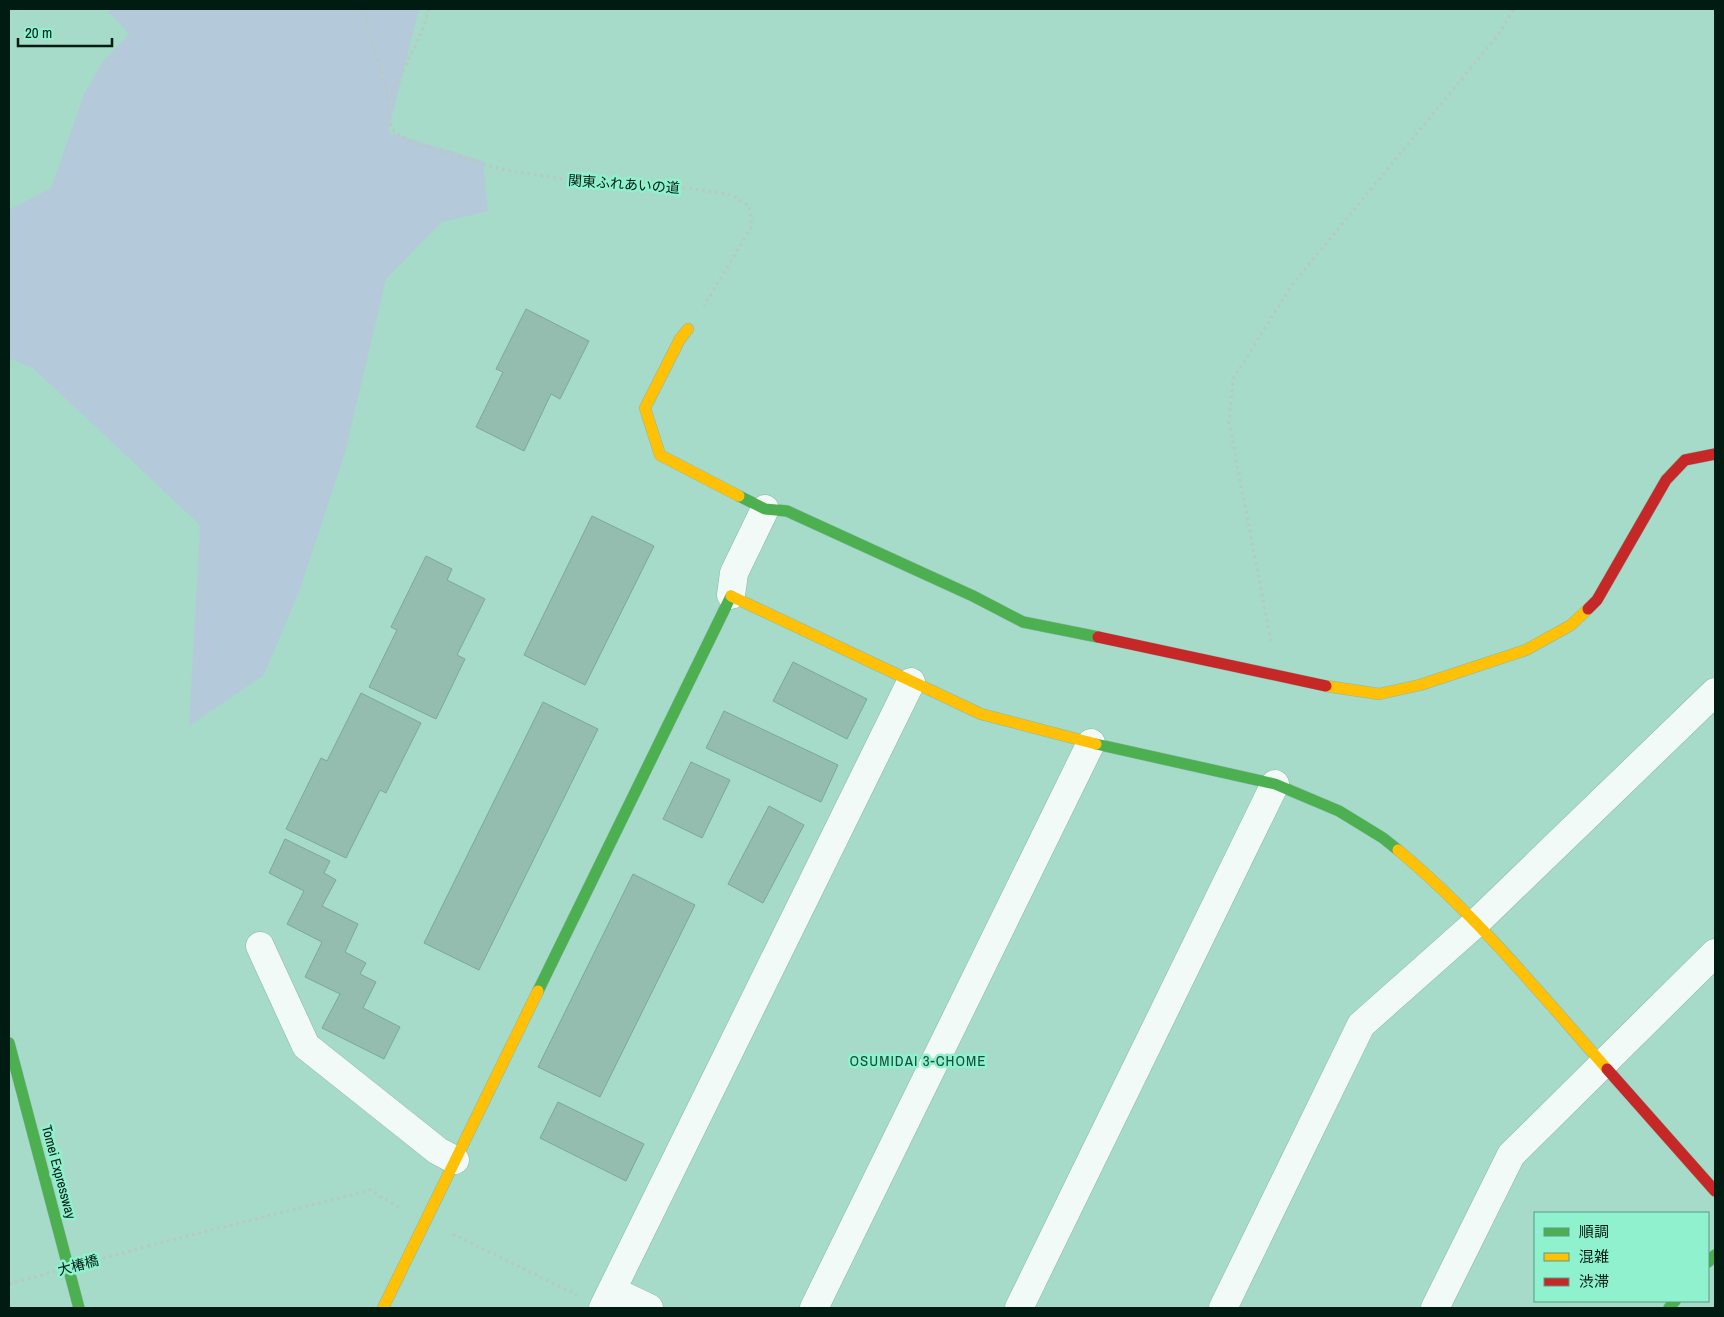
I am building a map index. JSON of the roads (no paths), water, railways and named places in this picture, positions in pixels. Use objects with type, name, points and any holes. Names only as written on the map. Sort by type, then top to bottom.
[{"type":"main road","points":[[688,329],[680,339],[645,408],[660,455],[765,510],[787,511],[973,596],[1023,622],[1277,674],[1340,689],[1379,694],[1420,686],[1526,650],[1571,625],[1598,600],[1666,480],[1685,460],[1715,454]]},
{"type":"main road","points":[[383,1308],[731,595],[981,714],[1090,743],[1275,784],[1339,812],[1382,838],[1431,878],[1478,922],[1715,1191]]},
{"type":"main road","name":"Tomei Expressway","points":[[9,1043],[79,1308]]},
{"type":"street","points":[[731,595],[734,573],[765,510]]},
{"type":"street","points":[[649,1308],[607,1302],[911,682]]},
{"type":"street","points":[[1223,1308],[1361,1025],[1478,922],[1715,692]]},
{"type":"street","points":[[814,1308],[1090,743]]},
{"type":"street","points":[[1019,1308],[1275,784]]},
{"type":"street","points":[[260,946],[306,1046],[438,1151],[455,1160]]},
{"type":"street","points":[[1436,1308],[1511,1155],[1715,953]]},
{"type":"district","name":"OSUMIDAI 3-CHOME","points":[[918,1061]]}]
